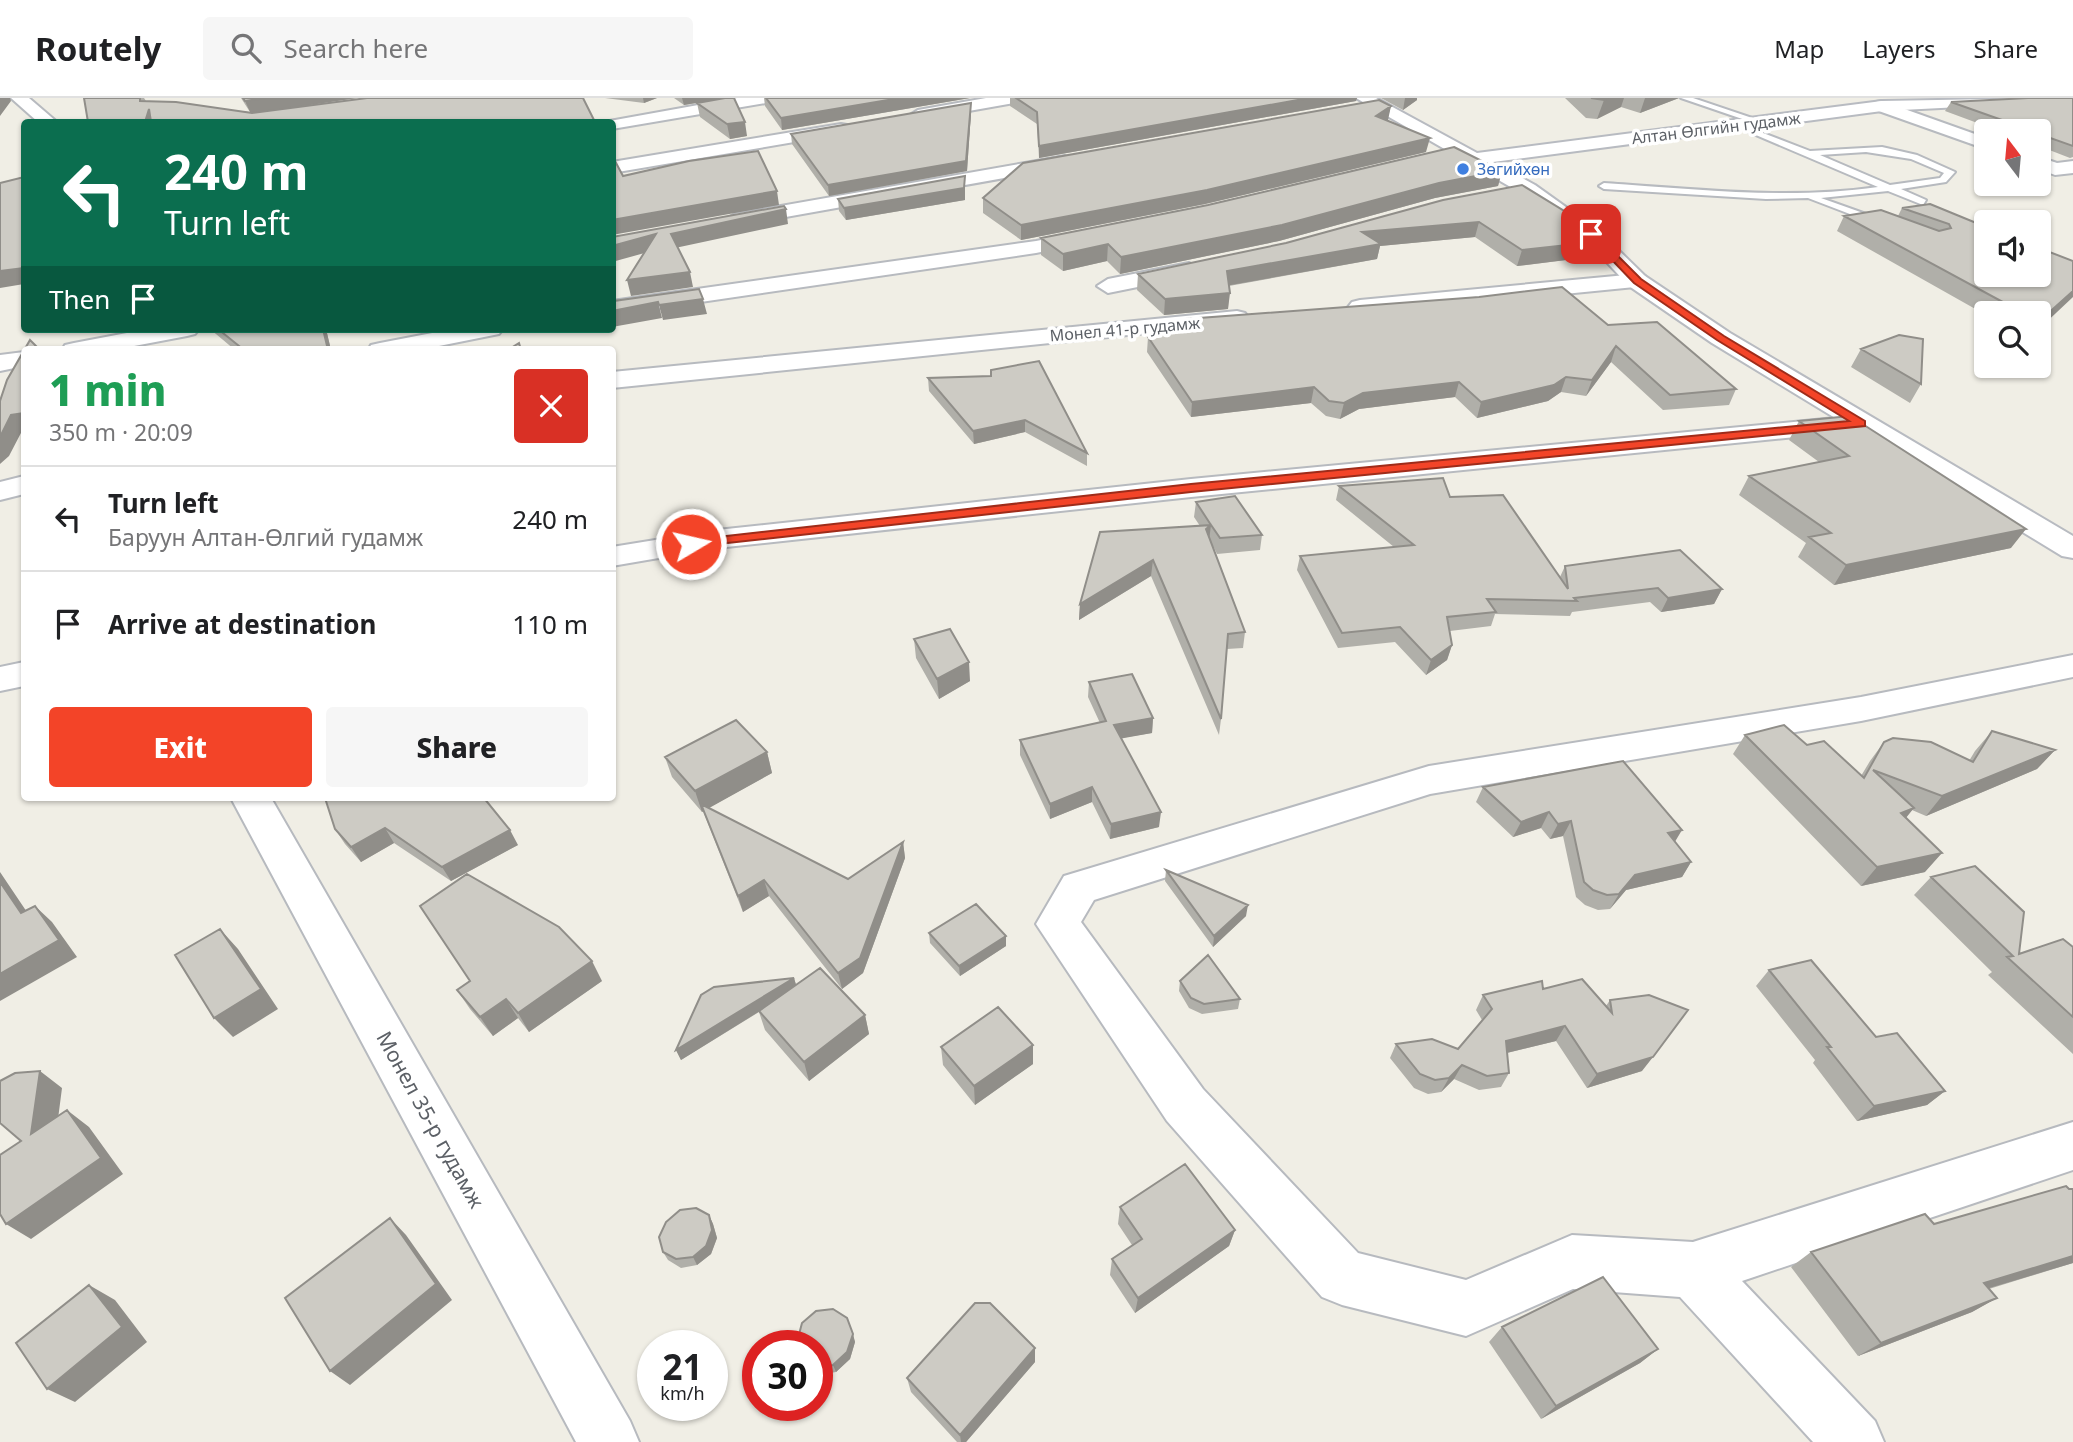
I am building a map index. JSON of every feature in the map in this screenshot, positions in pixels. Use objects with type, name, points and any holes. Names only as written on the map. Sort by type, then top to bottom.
[{"type":"street","points":[[19,98],[44,119]]},
{"type":"street","points":[[616,123],[766,98]]},
{"type":"street","points":[[905,118],[1014,98]]},
{"type":"street","name":"Алтан Өлгийн гудамж","points":[[1436,158],[1740,125],[1882,106],[2041,98]]},
{"type":"street","points":[[1364,104],[1427,132],[1528,189],[1591,234],[1637,281],[1721,338],[2073,549]]},
{"type":"street","points":[[1882,106],[1974,140]]},
{"type":"street","points":[[616,168],[852,127]]},
{"type":"street","points":[[713,224],[1086,159]]},
{"type":"street","points":[[2051,168],[2073,167]]},
{"type":"street","points":[[1502,194],[1528,189]]},
{"type":"street","points":[[616,307],[1036,247],[1115,232]]},
{"type":"street","points":[[1108,286],[1216,264]]},
{"type":"street","points":[[1331,309],[1637,281]]},
{"type":"street","name":"Монел 41-р гудамж","points":[[616,380],[760,363],[1262,316]]},
{"type":"street","points":[[101,346],[171,333]]},
{"type":"street","points":[[401,346],[470,333]]},
{"type":"street","points":[[0,363],[21,360]]},
{"type":"street","points":[[616,556],[717,539],[1164,491],[1861,424]]},
{"type":"street","points":[[0,491],[21,486]]},
{"type":"street","points":[[2073,666],[1861,709],[1429,780],[1079,888],[1058,924],[1185,1105],[1342,1277],[1466,1308],[1572,1262],[1693,1270],[2073,1146]]},
{"type":"street","points":[[0,678],[21,674]]},
{"type":"street","name":"Монел 35-р гудамж","points":[[253,801],[609,1442]]},
{"type":"street","points":[[1693,1270],[1854,1442]]},
{"type":"lane","points":[[1685,98],[1761,122]]},
{"type":"lane","points":[[1740,125],[1923,202]]},
{"type":"lane","points":[[1604,186],[1684,193],[1848,194],[1943,180],[1950,172],[1919,159],[1876,148],[1863,147],[1810,154]]},
{"type":"lane","points":[[1805,195],[1863,219],[1890,225]]},
{"type":"building","points":[[84,98],[140,98],[140,101],[176,102],[252,113],[367,98],[583,98],[594,119],[151,119],[149,109],[146,119],[88,119]]},
{"type":"building","points":[[243,98],[265,98],[245,101]]},
{"type":"building","points":[[734,98],[745,122],[727,124],[697,103]]},
{"type":"building","points":[[766,98],[900,98],[781,118]]},
{"type":"building","points":[[1016,98],[1309,98],[1039,146],[1037,112]]},
{"type":"building","points":[[2073,98],[2073,146],[2051,138],[2051,119],[1999,119],[1951,102]]},
{"type":"building","points":[[1379,100],[1391,106],[1376,116],[1430,138],[1207,190],[1021,225],[983,198],[1023,163]]},
{"type":"building","points":[[971,103],[966,161],[828,185],[791,134]]},
{"type":"building","points":[[1454,147],[1502,171],[1439,183],[1282,225],[1121,257],[1108,244],[1063,254],[1041,238],[1208,205]]},
{"type":"building","points":[[758,151],[777,191],[616,219],[616,163],[623,176],[689,161]]},
{"type":"building","points":[[965,176],[964,188],[844,208],[838,199]]},
{"type":"building","points":[[21,178],[21,268],[0,271],[0,183]]},
{"type":"building","points":[[1522,185],[1587,225],[1574,229],[1595,242],[1522,250],[1479,222],[1362,232],[1381,244],[1227,271],[1230,293],[1165,299],[1138,274],[1286,243],[1443,200]]},
{"type":"building","points":[[1930,204],[1974,222],[1974,286],[1844,216],[1881,210],[1939,231],[1951,228],[1949,224],[1902,208]]},
{"type":"building","points":[[784,206],[786,209],[671,234],[690,272],[627,280],[656,234],[616,245],[616,236]]},
{"type":"building","points":[[2051,253],[2073,261],[2073,291],[2051,311],[2051,301],[2001,301],[1975,287],[2051,287]]},
{"type":"building","points":[[1562,287],[1608,325],[1657,322],[1736,389],[1670,395],[1616,346],[1592,380],[1566,377],[1554,385],[1481,402],[1459,382],[1363,393],[1344,403],[1329,401],[1314,387],[1192,402],[1148,337],[1184,330],[1186,319],[1479,297]]},
{"type":"building","points":[[699,289],[703,299],[659,305],[658,302],[616,310],[616,301]]},
{"type":"building","points":[[223,333],[324,333],[327,346],[239,346]]},
{"type":"building","points":[[1899,335],[1923,339],[1921,384],[1861,349]]},
{"type":"building","points":[[21,355],[21,413],[11,415],[0,437],[0,401],[7,380]]},
{"type":"building","points":[[1039,361],[1087,453],[1025,420],[973,431],[928,378],[991,376],[991,370]]},
{"type":"building","points":[[1850,416],[2026,529],[1846,565],[1809,537],[1831,533],[1749,476],[1849,456],[1799,421]]},
{"type":"building","points":[[1443,478],[1450,497],[1503,495],[1568,589],[1565,566],[1680,550],[1722,589],[1668,598],[1658,588],[1574,598],[1577,601],[1487,599],[1496,612],[1447,617],[1452,645],[1431,660],[1400,627],[1342,633],[1300,556],[1414,545],[1339,486]]},
{"type":"building","points":[[1235,496],[1262,535],[1220,538],[1196,502]]},
{"type":"building","points":[[1211,525],[1206,529],[1245,632],[1228,634],[1221,719],[1153,560],[1080,604],[1100,532]]},
{"type":"building","points":[[950,629],[969,662],[937,679],[914,639]]},
{"type":"building","points":[[1132,674],[1153,718],[1114,725],[1161,812],[1111,824],[1092,787],[1050,804],[1020,740],[1106,721],[1089,682]]},
{"type":"building","points":[[736,720],[767,752],[695,791],[665,757]]},
{"type":"building","points":[[1784,725],[1807,745],[1824,741],[1864,778],[1884,742],[1893,738],[1931,742],[1973,762],[1992,731],[2055,750],[1942,796],[1873,770],[1914,808],[1901,813],[1942,853],[1877,867],[1745,735]]},
{"type":"building","points":[[1623,761],[1682,830],[1668,833],[1691,862],[1635,875],[1619,894],[1607,895],[1593,890],[1584,882],[1571,821],[1558,824],[1549,812],[1521,822],[1483,787]]},
{"type":"building","points":[[326,801],[486,801],[510,830],[442,867],[385,828],[351,847],[335,829]]},
{"type":"building","points":[[701,804],[848,879],[903,842],[860,958],[838,973],[764,880],[738,896]]},
{"type":"building","points":[[1975,866],[2024,912],[2019,954],[2063,939],[2073,947],[2073,1017],[2007,957],[2013,956],[1931,877]]},
{"type":"building","points":[[1166,870],[1248,905],[1214,936]]},
{"type":"building","points":[[467,874],[559,927],[592,961],[518,1013],[506,999],[480,1017],[457,990],[470,981],[420,906]]},
{"type":"building","points":[[0,882],[21,913],[35,906],[59,940],[0,974]]},
{"type":"building","points":[[976,904],[1006,936],[959,966],[929,933]]},
{"type":"building","points":[[220,929],[261,989],[214,1018],[175,955]]},
{"type":"building","points":[[1208,955],[1240,999],[1204,1004],[1191,998],[1180,981]]},
{"type":"building","points":[[1811,960],[1876,1037],[1897,1033],[1945,1091],[1874,1106],[1769,970]]},
{"type":"building","points":[[820,968],[865,1015],[804,1062],[759,1011]]},
{"type":"building","points":[[794,978],[676,1050],[701,995],[714,987]]},
{"type":"building","points":[[1582,979],[1612,1013],[1610,1000],[1649,995],[1688,1010],[1653,1057],[1597,1074],[1565,1026],[1506,1041],[1509,1073],[1487,1076],[1462,1065],[1449,1078],[1435,1080],[1420,1074],[1396,1044],[1432,1039],[1458,1049],[1492,1009],[1483,995],[1542,981],[1543,989]]},
{"type":"building","points":[[998,1007],[1033,1045],[974,1086],[941,1047]]},
{"type":"building","points":[[40,1071],[31,1134],[67,1110],[101,1158],[6,1224],[0,1214],[0,1155],[21,1141],[0,1123],[0,1081],[15,1073]]},
{"type":"building","points":[[1185,1164],[1235,1230],[1138,1298],[1112,1259],[1142,1239],[1120,1207]]},
{"type":"building","points":[[2066,1186],[2073,1189],[2073,1256],[1984,1283],[1997,1298],[1881,1343],[1811,1252],[1925,1214],[1934,1224]]},
{"type":"building","points":[[696,1208],[709,1215],[712,1230],[706,1246],[693,1257],[676,1259],[663,1252],[659,1237],[666,1222],[680,1210]]},
{"type":"building","points":[[390,1218],[436,1284],[330,1371],[285,1298]]},
{"type":"building","points":[[1603,1277],[1658,1349],[1556,1406],[1502,1327]]},
{"type":"building","points":[[89,1285],[122,1327],[47,1389],[16,1343]]},
{"type":"building","points":[[975,1303],[990,1303],[1035,1348],[960,1435],[907,1378]]},
{"type":"building","points":[[833,1309],[847,1318],[853,1334],[847,1352],[833,1365],[833,1330],[800,1330],[802,1323],[816,1311]]},
{"type":"place","name":"Зөгийхөн","points":[[1463,169]]},
{"type":"route","points":[[691,544],[1191,488],[1861,424],[1721,338],[1637,281],[1591,234]]}]
